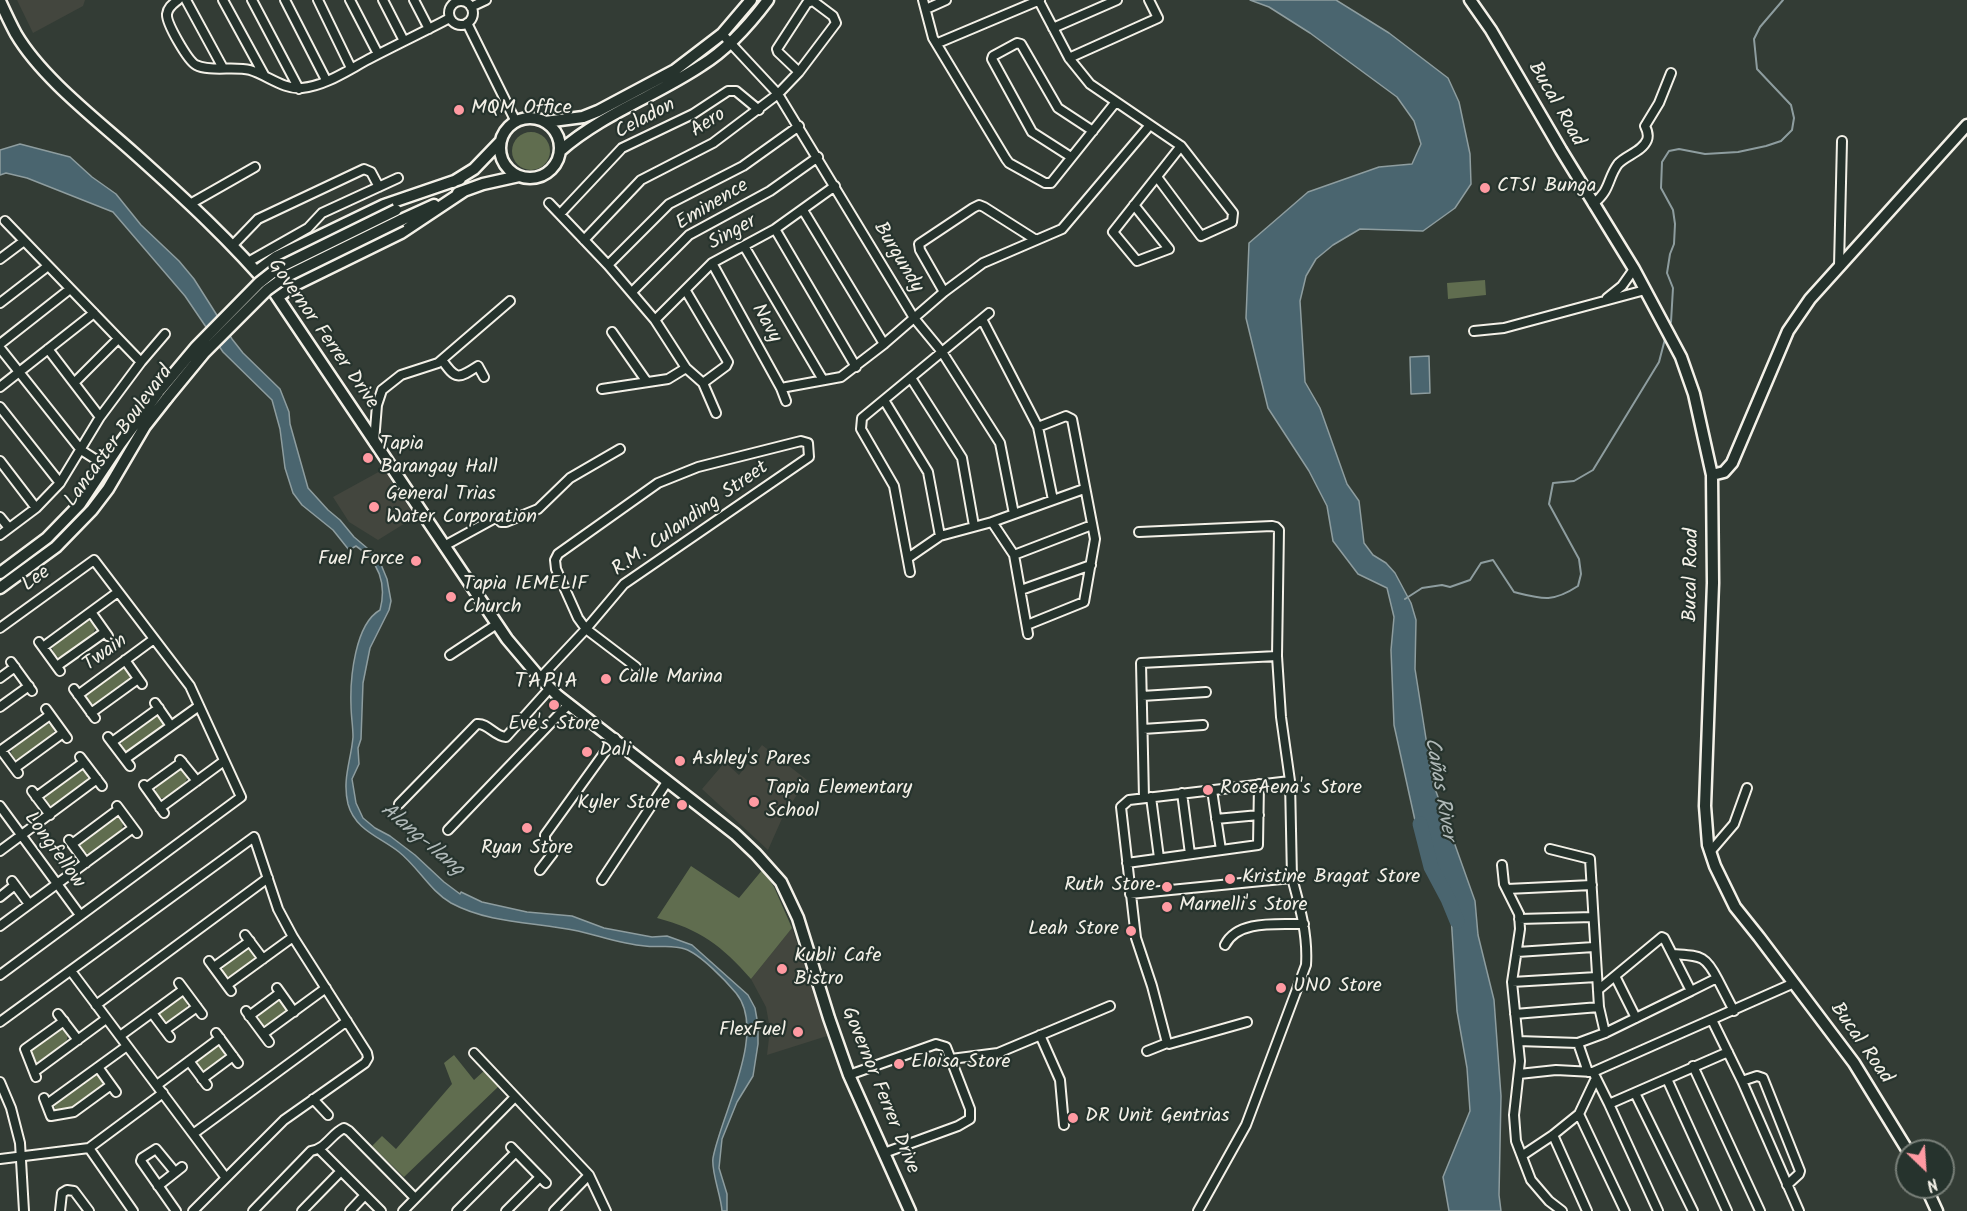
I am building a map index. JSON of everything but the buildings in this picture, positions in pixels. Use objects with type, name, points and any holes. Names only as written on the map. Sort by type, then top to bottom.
[{"type":"main road","points":[[751,0],[726,38],[705,63],[588,129],[560,151],[553,167],[545,174],[534,178],[519,176],[503,163],[500,153],[501,141],[505,131],[516,122],[529,118],[545,122],[583,117],[598,111],[675,70],[726,38],[768,0]]},
{"type":"main road","name":"Bucal Road","points":[[1470,0],[1491,30],[1646,290],[1683,360],[1694,394],[1712,475],[1713,583],[1707,693],[1705,806],[1710,852],[1735,907],[1854,1063],[1901,1139]]},
{"type":"main road","name":"Governor Ferrer Drive","points":[[0,1],[15,33],[36,62],[71,97],[190,204],[257,271],[278,297],[497,624],[540,678],[569,704],[735,834],[781,882],[798,918],[849,1074],[910,1211]]},
{"type":"main road","points":[[545,122],[557,135],[560,151]]},
{"type":"main road","points":[[1712,475],[1724,472],[1732,463],[1788,331],[1810,299],[1967,125]]},
{"type":"main road","name":"Lancaster Boulevard","points":[[398,215],[474,169],[501,141]]},
{"type":"main road","name":"Lancaster Boulevard","points":[[0,588],[56,547],[92,510],[108,489],[164,394],[196,347],[278,268],[319,247],[398,215],[483,184],[519,176]]},
{"type":"main road","points":[[257,271],[276,256],[384,205],[459,179]]},
{"type":"main road","points":[[278,297],[295,285],[401,233],[464,191]]},
{"type":"main road","name":"Lancaster Boulevard","points":[[0,573],[63,522],[80,504],[106,466],[164,394]]},
{"type":"street","points":[[178,0],[171,5],[167,14],[169,23],[194,64],[202,68],[245,69],[298,89],[326,80],[450,18]]},
{"type":"street","points":[[186,0],[223,68]]},
{"type":"street","points":[[223,0],[264,75]]},
{"type":"street","points":[[252,0],[298,89]]},
{"type":"street","points":[[285,0],[326,80]]},
{"type":"street","points":[[318,0],[351,68]]},
{"type":"street","points":[[350,0],[378,54]]},
{"type":"street","points":[[383,0],[404,41]]},
{"type":"street","points":[[414,0],[429,29]]},
{"type":"street","points":[[471,7],[486,0]]},
{"type":"street","points":[[923,0],[933,38],[1010,163],[1045,183],[1051,183],[1115,103]]},
{"type":"street","points":[[926,9],[946,0]]},
{"type":"street","points":[[938,43],[1039,0],[1069,58],[1090,84],[1181,146],[1233,213],[1232,222],[1201,236],[1156,177]]},
{"type":"street","points":[[1053,28],[1117,0]]},
{"type":"street","points":[[1069,58],[1158,18],[1149,0]]},
{"type":"street","points":[[450,18],[451,7],[456,1],[471,7]]},
{"type":"street","name":"Aero","points":[[584,240],[641,180],[713,143],[759,110],[800,72],[836,23],[836,19],[813,1],[807,3],[777,49],[800,72]]},
{"type":"street","points":[[450,18],[458,24],[467,23],[472,18],[471,7]]},
{"type":"street","points":[[467,23],[516,122]]},
{"type":"street","name":"Burgundy","points":[[726,38],[778,94],[914,318],[942,352],[1000,443],[1014,514]]},
{"type":"street","points":[[1071,157],[1032,132],[992,59],[993,56],[1017,43],[1021,44],[1058,108],[1093,130]]},
{"type":"street","points":[[1593,204],[1606,192],[1618,165],[1647,140],[1646,126],[1659,103],[1671,73]]},
{"type":"street","name":"Celadon","points":[[560,214],[622,148],[693,114],[728,91],[736,91],[759,110]]},
{"type":"street","points":[[782,388],[841,377],[884,344],[944,292],[983,263],[1062,229],[1150,125]]},
{"type":"street","points":[[608,265],[669,204],[742,166],[799,126]]},
{"type":"street","points":[[1839,266],[1842,141]]},
{"type":"street","points":[[1134,205],[1169,249],[1137,261],[1113,232],[1134,205],[1156,177],[1181,146]]},
{"type":"street","name":"Eminence","points":[[632,292],[689,235],[770,191],[818,157]]},
{"type":"street","points":[[190,204],[255,167]]},
{"type":"street","points":[[232,246],[258,219],[364,169],[371,172],[379,187]]},
{"type":"street","points":[[248,262],[308,228],[322,213],[398,178]]},
{"type":"street","name":"Singer","points":[[655,320],[712,263],[775,229],[835,186]]},
{"type":"street","points":[[549,203],[608,265],[655,320],[686,368],[703,383],[716,413]]},
{"type":"street","points":[[944,292],[920,250],[919,244],[973,208],[979,205],[984,207],[1036,240]]},
{"type":"street","points":[[803,210],[884,344]]},
{"type":"street","points":[[5,221],[141,362]]},
{"type":"street","points":[[775,229],[856,367]]},
{"type":"street","points":[[0,260],[24,241]]},
{"type":"street","points":[[744,246],[823,380]]},
{"type":"street","name":"Navy","points":[[712,263],[782,388],[786,401]]},
{"type":"street","points":[[0,303],[48,266]]},
{"type":"street","points":[[1604,301],[1623,286],[1634,269]]},
{"type":"street","points":[[70,289],[0,346],[81,450],[106,466]]},
{"type":"street","points":[[1474,331],[1504,328],[1646,290]]},
{"type":"street","points":[[686,291],[728,362],[703,383]]},
{"type":"street","points":[[374,443],[377,405],[382,390],[400,375],[429,367],[442,360],[510,301]]},
{"type":"street","points":[[0,387],[94,313]]},
{"type":"street","points":[[910,572],[894,486],[861,429],[862,418],[985,316],[1038,427],[1053,500]]},
{"type":"street","points":[[612,332],[647,382]]},
{"type":"street","points":[[0,535],[36,508],[60,483],[100,417],[165,334]]},
{"type":"street","points":[[74,383],[118,339]]},
{"type":"street","points":[[48,350],[100,417]]},
{"type":"street","points":[[442,360],[457,376],[464,375],[478,366],[484,376]]},
{"type":"street","points":[[602,388],[668,379],[686,368]]},
{"type":"street","points":[[911,378],[962,458],[974,526]]},
{"type":"street","points":[[884,400],[928,472],[940,536]]},
{"type":"street","points":[[0,407],[60,483]]},
{"type":"street","points":[[1027,625],[1084,602],[1095,538],[1072,419],[1066,416],[1038,427]]},
{"type":"street","name":"R.M. Culanding Street","points":[[540,678],[586,629],[624,584],[809,457],[808,443],[801,441],[698,467],[658,483],[558,554],[555,560],[556,569],[578,618],[586,629]]},
{"type":"street","points":[[444,546],[497,518],[501,522],[506,522],[532,513],[570,478],[620,449]]},
{"type":"street","points":[[0,461],[36,508]]},
{"type":"street","points":[[908,558],[940,536],[992,522],[1084,489]]},
{"type":"street","points":[[0,517],[9,528]]},
{"type":"street","points":[[992,522],[1014,555],[1028,634]]},
{"type":"street","points":[[1014,555],[1092,525]]},
{"type":"street","points":[[1139,532],[1276,527],[1278,530],[1277,656],[1281,717],[1290,781],[1292,878],[1304,924],[1307,944],[1306,965],[1245,1125],[1198,1211]]},
{"type":"street","name":"Lee","points":[[0,628],[94,560],[118,592]]},
{"type":"street","points":[[1021,590],[1091,565]]},
{"type":"street","points":[[0,975],[241,797],[190,686],[118,592],[41,644],[58,669],[106,634],[91,612]]},
{"type":"street","points":[[450,655],[497,624]]},
{"type":"street","points":[[586,629],[636,667]]},
{"type":"street","name":"Twain","points":[[125,660],[140,681],[93,715],[76,692],[154,639]]},
{"type":"street","points":[[1159,858],[1148,798],[1141,663],[1277,656]]},
{"type":"street","points":[[0,678],[13,665],[31,689],[0,707]]},
{"type":"street","points":[[399,804],[477,724],[486,726],[498,735],[506,737],[550,688]]},
{"type":"street","points":[[1142,696],[1206,692]]},
{"type":"street","points":[[448,830],[569,704]]},
{"type":"street","points":[[171,726],[157,706],[110,739],[128,763],[171,726],[199,706]]},
{"type":"street","points":[[48,712],[65,736],[16,770],[1,751],[48,712]]},
{"type":"street","points":[[1143,729],[1203,725]]},
{"type":"street","points":[[540,870],[553,853],[545,842],[545,835],[615,738]]},
{"type":"street","points":[[0,851],[50,814],[100,783],[82,759],[34,794],[50,814]]},
{"type":"street","points":[[197,781],[181,760],[145,787],[162,810],[224,761]]},
{"type":"street","points":[[1167,1042],[1136,938],[1121,807],[1129,800],[1290,781]]},
{"type":"street","points":[[602,880],[667,782]]},
{"type":"street","points":[[1127,863],[1258,845],[1259,784]]},
{"type":"street","points":[[1710,852],[1734,824],[1747,788]]},
{"type":"street","points":[[1212,790],[1221,850]]},
{"type":"street","points":[[1182,793],[1190,854]]},
{"type":"street","name":"Longfellow","points":[[0,806],[80,915]]},
{"type":"street","points":[[0,926],[86,862],[135,831],[117,807],[70,842],[86,862]]},
{"type":"street","points":[[1216,819],[1258,815]]},
{"type":"street","points":[[0,1022],[254,837],[278,909],[293,937],[368,1053],[368,1058],[365,1063],[284,1120],[193,1211]]},
{"type":"street","points":[[1550,849],[1590,859],[1599,1007],[1605,1033]]},
{"type":"street","points":[[1502,865],[1504,884],[1519,914],[1517,952],[1512,982],[1519,1074],[1514,1115],[1516,1140],[1531,1180],[1549,1201],[1562,1211]]},
{"type":"street","points":[[96,1005],[268,878]]},
{"type":"street","points":[[1130,894],[1292,878]]},
{"type":"street","points":[[0,897],[14,883],[29,904]]},
{"type":"street","points":[[1507,890],[1592,885]]},
{"type":"street","points":[[1519,919],[1593,917]]},
{"type":"street","points":[[1225,945],[1229,937],[1244,929],[1268,925],[1304,924]]},
{"type":"street","points":[[263,959],[247,938],[212,964],[229,988],[293,937]]},
{"type":"street","points":[[1598,990],[1662,937],[1691,991]]},
{"type":"street","points":[[1517,952],[1594,946]]},
{"type":"street","points":[[1672,954],[1694,955],[1708,962],[1734,1011]]},
{"type":"street","points":[[70,971],[226,1178]]},
{"type":"street","points":[[1615,976],[1636,1018]]},
{"type":"street","points":[[1512,982],[1597,977]]},
{"type":"street","points":[[1518,1041],[1578,1043],[1605,1033],[1713,980],[1718,980]]},
{"type":"street","points":[[1519,1074],[1556,1070],[1592,1074],[1794,983]]},
{"type":"street","points":[[120,1036],[152,1013],[181,986],[199,1010],[168,1033],[152,1013]]},
{"type":"street","points":[[263,1034],[326,988]]},
{"type":"street","points":[[268,1042],[248,1014],[278,991],[294,1012]]},
{"type":"street","points":[[951,1059],[998,1053],[1110,1006]]},
{"type":"street","points":[[1515,1014],[1599,1007]]},
{"type":"street","points":[[78,1040],[61,1017],[25,1049],[35,1075],[106,1019]]},
{"type":"street","points":[[1712,1020],[1742,1081],[1799,1211]]},
{"type":"street","points":[[193,1134],[347,1022]]},
{"type":"street","points":[[1147,1051],[1167,1042],[1169,1044],[1247,1022]]},
{"type":"street","points":[[1040,1035],[1060,1080],[1064,1125]]},
{"type":"street","points":[[157,1085],[218,1036],[236,1060],[205,1082],[189,1061]]},
{"type":"street","points":[[1578,1043],[1658,1211]]},
{"type":"street","points":[[849,1074],[936,1044],[946,1047],[970,1109],[970,1119],[958,1126],[884,1153]]},
{"type":"street","points":[[98,1067],[114,1089],[74,1112],[51,1116],[45,1101],[127,1046]]},
{"type":"street","points":[[1609,1104],[1728,1052]]},
{"type":"street","points":[[474,1053],[589,1175],[605,1211]]},
{"type":"street","points":[[1694,1066],[1760,1211]]},
{"type":"street","points":[[1523,1155],[1580,1113],[1592,1074]]},
{"type":"street","points":[[1742,1081],[1757,1076],[1763,1078],[1800,1171],[1787,1185]]},
{"type":"street","points":[[1667,1079],[1727,1211]]},
{"type":"street","points":[[0,1082],[11,1108],[22,1157],[24,1211]]},
{"type":"street","points":[[0,1159],[89,1148],[163,1093]]},
{"type":"street","points":[[1635,1093],[1693,1211]]},
{"type":"street","points":[[403,1211],[515,1097]]},
{"type":"street","points":[[313,1099],[328,1115]]},
{"type":"street","points":[[1580,1113],[1624,1211]]},
{"type":"street","points":[[253,1211],[311,1151],[320,1150],[344,1128],[415,1198]]},
{"type":"street","points":[[1553,1135],[1587,1211]]},
{"type":"street","points":[[89,1148],[134,1211]]},
{"type":"street","points":[[158,1186],[179,1169],[156,1149],[142,1158],[142,1164],[158,1186],[177,1211]]},
{"type":"street","points":[[457,1211],[513,1149],[543,1180],[506,1211]]},
{"type":"street","points":[[320,1150],[381,1211]]},
{"type":"street","points":[[302,1211],[341,1171]]},
{"type":"street","points":[[554,1211],[589,1175]]},
{"type":"street","points":[[60,1211],[62,1193],[68,1190],[74,1191],[89,1211]]},
{"type":"street","points":[[350,1211],[365,1195]]},
{"type":"shaded area","points":[[17,0],[85,0],[83,6],[33,33]]},
{"type":"shaded area","name":"General Trias Water Corporation","points":[[384,469],[415,517],[378,540],[349,522],[333,497]]},
{"type":"shaded area","name":"Tapia Elementary School","points":[[762,745],[807,780],[784,814],[768,850],[702,789],[725,762],[739,775]]},
{"type":"shaded area","name":"Kubli Cafe Bistro","points":[[792,928],[827,1036],[767,1055],[770,1029],[766,1007],[751,979]]},
{"type":"green space","points":[[531,132],[544,138],[550,151],[544,164],[531,170],[518,164],[512,151],[518,138]]},
{"type":"green space","points":[[1485,280],[1486,295],[1448,299],[1447,283]]},
{"type":"green space","points":[[84,621],[94,624],[93,634],[63,656],[58,657],[54,654],[52,647],[54,643]]},
{"type":"green space","points":[[119,669],[128,671],[130,676],[128,681],[98,703],[89,702],[87,693]]},
{"type":"green space","points":[[156,716],[163,720],[164,727],[130,752],[123,750],[121,745],[123,739]]},
{"type":"green space","points":[[43,724],[52,726],[54,731],[52,736],[22,758],[15,759],[11,753],[13,746]]},
{"type":"green space","points":[[78,771],[87,774],[88,781],[55,807],[48,804],[45,797],[48,793]]},
{"type":"green space","points":[[177,771],[187,774],[187,780],[178,791],[165,798],[156,794],[156,787]]},
{"type":"green space","points":[[118,818],[123,823],[122,831],[92,853],[82,850],[80,847],[83,840],[113,819]]},
{"type":"green space","points":[[691,866],[739,898],[763,869],[774,887],[792,928],[751,979],[730,957],[709,940],[672,922],[657,918]]},
{"type":"green space","points":[[244,949],[253,952],[255,957],[253,960],[239,973],[226,976],[223,972],[223,965]]},
{"type":"green space","points":[[180,997],[188,1003],[186,1010],[171,1021],[164,1022],[160,1018],[160,1011]]},
{"type":"green space","points":[[278,1001],[285,1005],[286,1012],[269,1025],[262,1026],[258,1020],[259,1015]]},
{"type":"green space","points":[[58,1030],[67,1032],[63,1045],[42,1061],[33,1060],[31,1053],[33,1048]]},
{"type":"green space","points":[[216,1046],[225,1052],[223,1059],[208,1070],[200,1070],[196,1065],[197,1060]]},
{"type":"green space","points":[[454,1055],[474,1080],[485,1070],[499,1086],[404,1177],[372,1146],[382,1136],[396,1149],[452,1084],[444,1063]]},
{"type":"green space","points":[[97,1075],[103,1080],[102,1088],[74,1108],[55,1110],[54,1105],[57,1101]]},
{"type":"water","points":[[1250,0],[1336,0],[1389,33],[1448,78],[1459,102],[1470,154],[1471,184],[1455,208],[1423,231],[1360,229],[1333,245],[1316,259],[1306,276],[1300,301],[1305,382],[1320,408],[1347,484],[1359,501],[1364,543],[1373,555],[1386,563],[1395,573],[1411,603],[1416,620],[1415,669],[1433,783],[1475,901],[1478,935],[1494,1000],[1501,1096],[1499,1195],[1501,1211],[1449,1211],[1443,1177],[1470,1111],[1467,1068],[1457,1011],[1450,899],[1416,825],[1394,725],[1391,650],[1394,617],[1387,588],[1358,574],[1333,541],[1327,506],[1309,471],[1268,408],[1246,318],[1249,243],[1308,192],[1379,167],[1412,164],[1421,144],[1414,121],[1397,97],[1310,33],[1269,7]]},
{"type":"water","points":[[20,144],[70,157],[116,194],[141,225],[179,261],[194,279],[243,353],[280,389],[289,412],[290,424],[308,488],[380,562],[387,579],[391,601],[389,610],[370,648],[363,683],[359,764],[352,779],[356,803],[363,818],[415,855],[460,894],[461,892],[482,902],[527,912],[572,916],[604,928],[652,937],[667,936],[692,945],[748,995],[755,1008],[758,1044],[753,1076],[737,1102],[722,1139],[719,1168],[727,1194],[727,1211],[722,1211],[713,1170],[713,1158],[745,1051],[747,1029],[745,1009],[736,993],[705,962],[685,949],[628,944],[578,931],[497,919],[466,910],[444,898],[430,886],[406,858],[362,827],[356,820],[351,813],[346,795],[353,737],[351,709],[353,667],[365,627],[380,610],[382,582],[376,566],[356,546],[349,550],[333,530],[302,505],[293,493],[285,468],[280,429],[272,400],[223,352],[185,296],[113,212],[27,178],[6,173],[0,175],[0,150]]},
{"type":"water","points":[[1429,356],[1430,393],[1411,394],[1410,357]]},
{"type":"waterway","points":[[1671,322],[1673,288],[1667,273],[1674,244],[1675,224],[1673,210],[1661,188],[1662,162],[1669,151],[1679,149],[1705,154],[1738,152],[1766,146],[1781,141],[1792,130],[1794,118],[1791,105],[1757,69],[1754,39],[1760,27],[1783,0]]},
{"type":"waterway","points":[[1405,599],[1422,588],[1442,585],[1450,587],[1470,580],[1481,563],[1493,560],[1514,592],[1547,598],[1561,595],[1578,586],[1581,574],[1579,559],[1549,504],[1553,483],[1574,481],[1593,470],[1659,362],[1665,339]]},
{"type":"waterway","name":"Cañas River","points":[[1420,824],[1431,867],[1457,921]]},
{"type":"place","name":"MQM Office","points":[[459,110]]},
{"type":"place","name":"CTSI Bunga","points":[[1485,188]]},
{"type":"place","name":"Tapia Barangay Hall","points":[[368,458]]},
{"type":"place","name":"General Trias Water Corporation","points":[[374,507]]},
{"type":"place","name":"Fuel Force","points":[[416,561]]},
{"type":"place","name":"Tapia IEMELIF Church","points":[[451,597]]},
{"type":"place","name":"Calle Marina","points":[[606,679]]},
{"type":"place","name":"Eve's Store","points":[[554,705]]},
{"type":"place","name":"Dali","points":[[587,752]]},
{"type":"place","name":"Ashley's Pares","points":[[680,761]]},
{"type":"place","name":"RoseAena's Store","points":[[1208,790]]},
{"type":"place","name":"Tapia Elementary School","points":[[754,802]]},
{"type":"place","name":"Kyler Store","points":[[682,805]]},
{"type":"place","name":"Ryan Store","points":[[527,828]]},
{"type":"place","name":"Kristine Bragat Store","points":[[1230,879]]},
{"type":"place","name":"Ruth Store","points":[[1167,887]]},
{"type":"place","name":"Marnelli's Store","points":[[1167,907]]},
{"type":"place","name":"Leah Store","points":[[1131,931]]},
{"type":"place","name":"Kubli Cafe Bistro","points":[[782,969]]},
{"type":"place","name":"UNO Store","points":[[1281,988]]},
{"type":"place","name":"FlexFuel","points":[[798,1032]]},
{"type":"place","name":"Eloisa Store","points":[[899,1064]]},
{"type":"place","name":"DR Unit Gentrias","points":[[1073,1118]]},
{"type":"district","name":"TAPIA","points":[[547,683]]},
{"type":"water label","name":"Alang-Ilang","points":[[421,841]]}]
